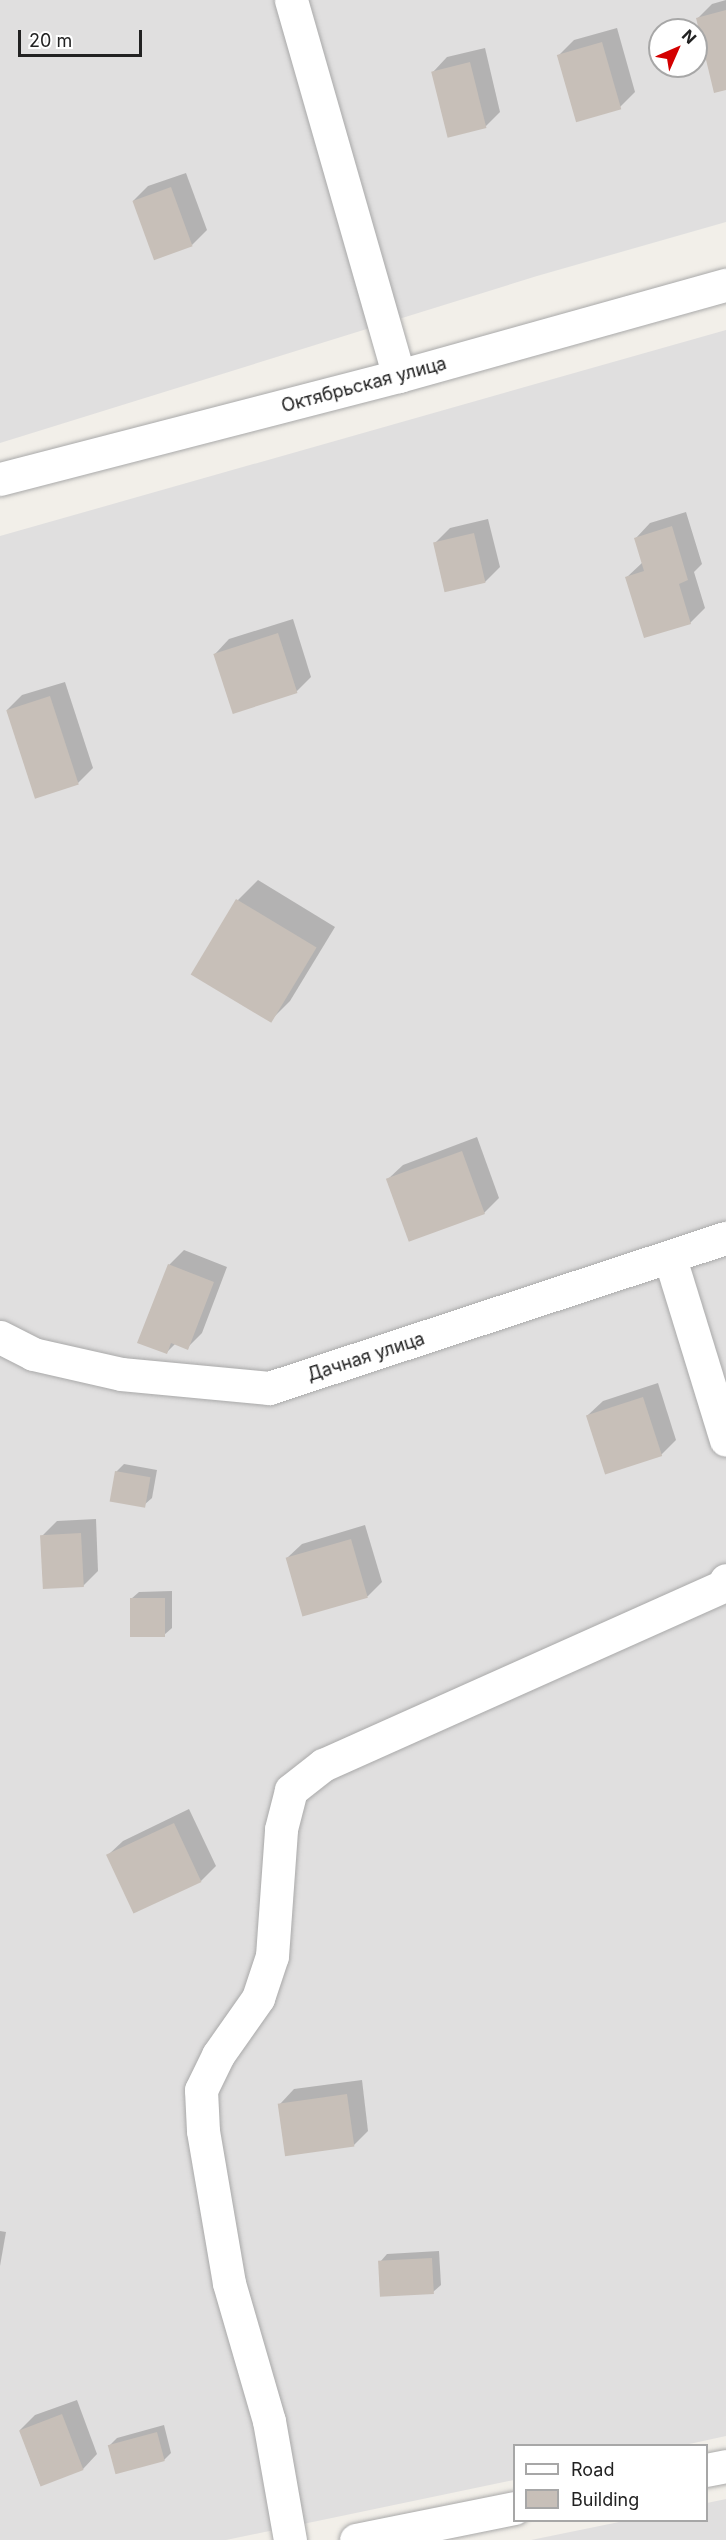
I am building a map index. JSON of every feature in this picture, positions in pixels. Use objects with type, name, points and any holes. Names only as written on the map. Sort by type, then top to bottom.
[{"type":"street","points":[[291,0],[399,376]]},
{"type":"street","name":"Октябрьская улица","points":[[0,479],[399,376],[726,285]]},
{"type":"street","name":"Дачная улица","points":[[0,1337],[33,1354],[121,1374],[268,1388],[726,1238]]},
{"type":"street","points":[[670,1258],[726,1440]]},
{"type":"street","points":[[290,2540],[269,2421],[230,2283],[203,2131],[201,2090],[218,2055],[258,1998],[272,1956],[281,1829],[291,1790],[323,1765],[724,1586],[726,1580]]},
{"type":"street","points":[[708,2470],[726,2466]]},
{"type":"street","points":[[356,2540],[513,2508]]},
{"type":"shaded area","points":[[0,0],[726,0],[726,222],[537,276],[0,443]]},
{"type":"shaded area","points":[[726,330],[726,2436],[689,2444],[513,2444],[513,2480],[226,2540],[0,2540],[0,536]]},
{"type":"shaded area","points":[[726,2499],[726,2540],[531,2540],[619,2522],[708,2522],[708,2503]]},
{"type":"building","points":[[726,10],[726,90],[714,93],[708,68],[708,18],[696,18]]},
{"type":"building","points":[[602,42],[621,109],[576,122],[557,55]]},
{"type":"building","points":[[470,62],[486,128],[448,138],[431,72]]},
{"type":"building","points":[[171,187],[193,246],[154,260],[132,201]]},
{"type":"building","points":[[672,526],[688,580],[679,584],[691,624],[644,638],[625,577],[644,571],[634,538]]},
{"type":"building","points":[[474,533],[485,583],[445,592],[433,542]]},
{"type":"building","points":[[278,633],[297,693],[233,714],[213,654]]},
{"type":"building","points":[[50,696],[79,784],[35,799],[6,710]]},
{"type":"building","points":[[236,899],[317,947],[271,1023],[191,974]]},
{"type":"building","points":[[462,1151],[485,1214],[409,1242],[386,1179]]},
{"type":"building","points":[[168,1264],[214,1282],[188,1350],[171,1343],[167,1354],[137,1343]]},
{"type":"building","points":[[643,1397],[662,1456],[605,1475],[586,1416]]},
{"type":"building","points":[[115,1471],[150,1477],[145,1508],[110,1502]]},
{"type":"building","points":[[81,1533],[84,1587],[43,1589],[40,1535]]},
{"type":"building","points":[[351,1539],[368,1598],[302,1616],[286,1558]]},
{"type":"building","points":[[130,1598],[165,1598],[165,1637],[130,1637]]},
{"type":"building","points":[[174,1823],[201,1882],[133,1914],[106,1855]]},
{"type":"building","points":[[347,2094],[354,2146],[285,2156],[278,2104]]},
{"type":"building","points":[[432,2258],[434,2294],[380,2297],[378,2261]]},
{"type":"building","points":[[62,2414],[84,2470],[41,2486],[19,2430]]},
{"type":"building","points":[[157,2432],[165,2461],[116,2474],[108,2445]]}]
